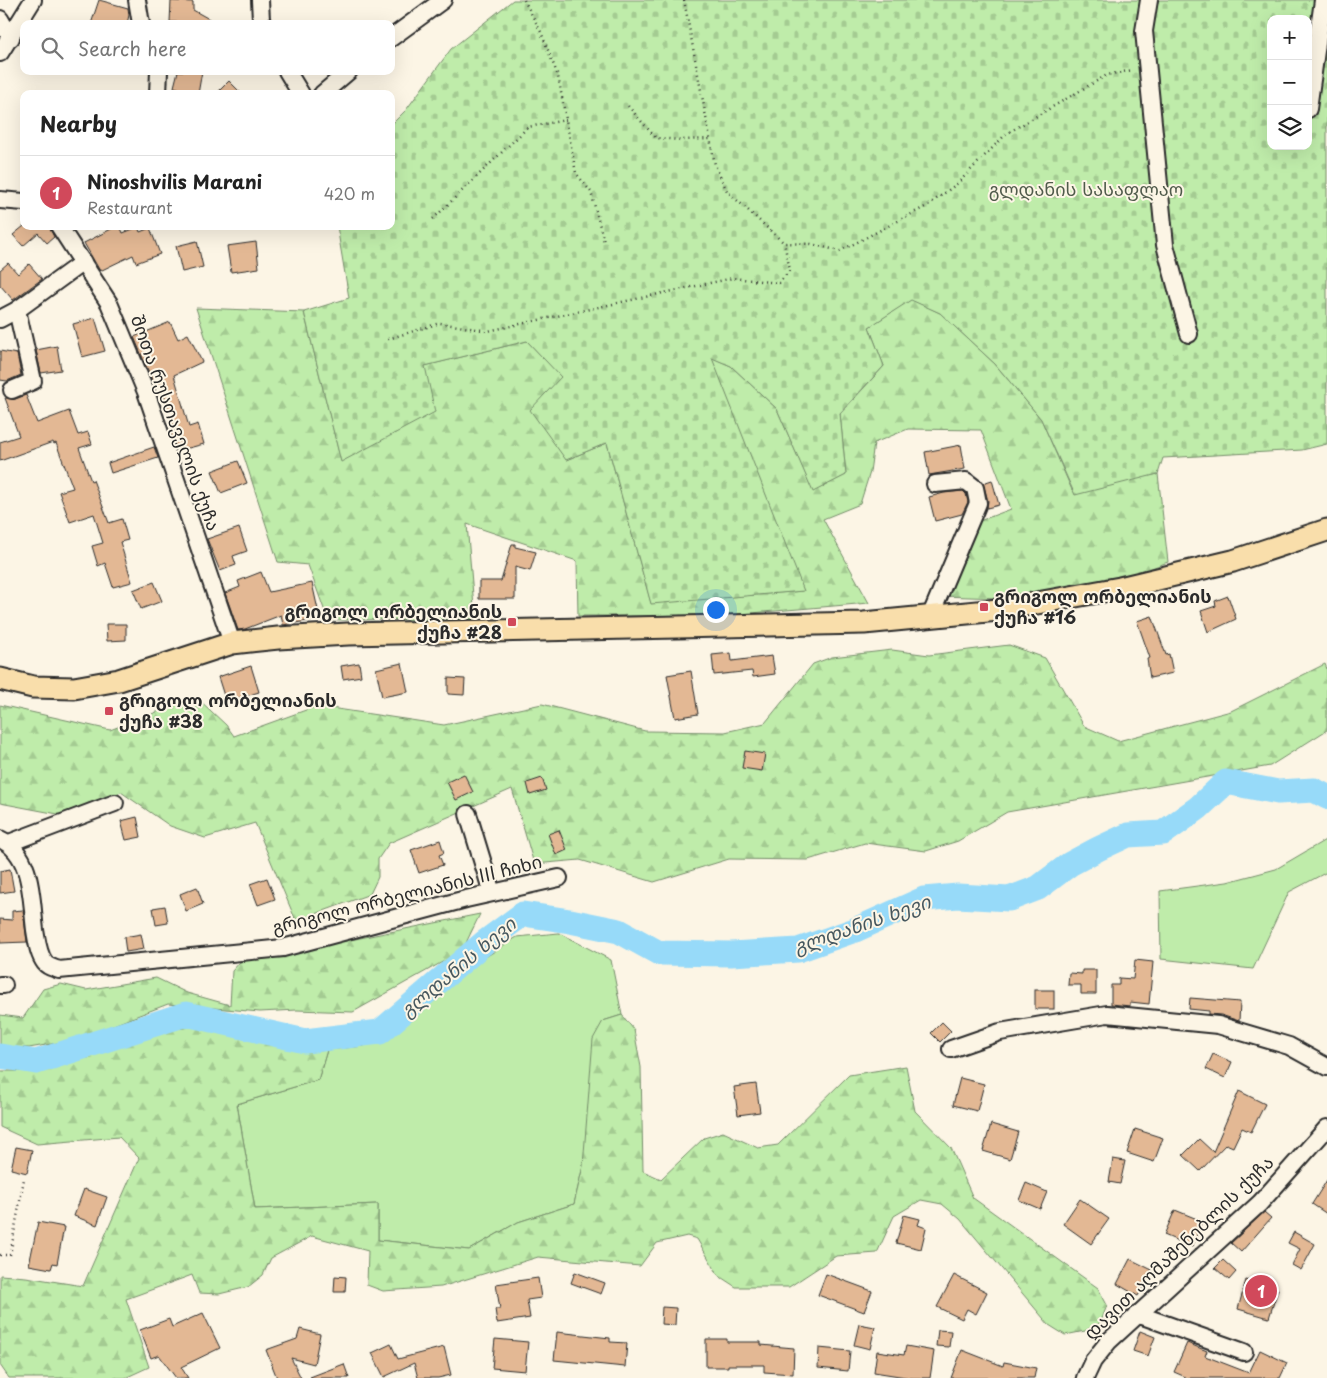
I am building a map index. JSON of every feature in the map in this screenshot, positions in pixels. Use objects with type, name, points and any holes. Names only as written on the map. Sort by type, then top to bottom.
[{"type":"main road","points":[[0,679],[33,687],[74,688],[119,680],[232,644],[278,638],[348,634],[864,623],[998,610],[1120,588],[1233,561],[1327,530]]},
{"type":"street","points":[[21,20],[33,0]]},
{"type":"street","points":[[260,0],[261,20]]},
{"type":"street","points":[[395,35],[443,0]]},
{"type":"street","points":[[1149,0],[1144,31],[1165,245],[1189,334]]},
{"type":"street","points":[[1308,105],[1323,0]]},
{"type":"street","points":[[0,18],[11,38]]},
{"type":"street","points":[[0,54],[20,22]]},
{"type":"street","points":[[148,75],[148,90]]},
{"type":"street","points":[[158,90],[159,75]]},
{"type":"street","points":[[290,75],[299,90]]},
{"type":"street","points":[[327,90],[344,75]]},
{"type":"street","points":[[0,200],[20,202]]},
{"type":"street","name":"შოთა რუსთაველის ქუჩა","points":[[62,230],[109,303],[146,392],[232,644]]},
{"type":"street","points":[[0,319],[17,310],[83,262]]},
{"type":"street","points":[[12,390],[33,381],[17,310]]},
{"type":"street","points":[[930,617],[978,503],[975,488],[966,480],[935,484]]},
{"type":"street","points":[[4,841],[115,803]]},
{"type":"street","points":[[468,814],[492,893]]},
{"type":"street","name":"გრიგოლ ორბელიანის III ჩიხი","points":[[4,841],[19,854],[29,879],[37,947],[46,964],[58,970],[283,948],[492,893],[559,878]]},
{"type":"street","points":[[950,1049],[1000,1032],[1107,1014],[1218,1025],[1289,1046],[1327,1067]]},
{"type":"street","name":"დავით აღმაშენებლის ქუჩა","points":[[1085,1378],[1100,1350],[1260,1203],[1327,1128]]},
{"type":"street","points":[[1137,1314],[1244,1352]]},
{"type":"path","points":[[524,0],[541,32],[558,76],[576,173],[591,192],[604,242]]},
{"type":"path","points":[[388,339],[440,324],[488,331],[733,278],[779,283],[790,270],[784,243],[728,191],[715,165],[684,0]]},
{"type":"path","points":[[784,243],[811,244],[840,251],[927,206],[958,183],[1006,134],[1107,75],[1147,67]]},
{"type":"path","points":[[628,106],[656,138],[680,140],[710,139]]},
{"type":"path","points":[[434,219],[528,126],[566,120]]},
{"type":"path","points":[[0,1255],[10,1255],[24,1179]]},
{"type":"green space","name":"გლდანის სასაფლაო","points":[[513,0],[1327,0],[1327,444],[1302,450],[1163,458],[1158,474],[1075,495],[1041,419],[995,364],[940,313],[911,300],[869,327],[884,366],[840,413],[846,475],[813,492],[777,409],[731,366],[712,358],[804,591],[651,604],[607,443],[566,460],[530,410],[561,377],[527,341],[425,366],[435,412],[341,462],[304,312],[349,298],[338,230],[395,230],[395,121],[406,110],[451,49]]},
{"type":"green space","points":[[911,299],[940,313],[995,364],[1041,419],[1072,490],[1158,474],[1168,562],[1116,581],[998,598],[941,596],[974,523],[1011,509],[981,430],[908,429],[874,443],[870,472],[860,504],[823,519],[869,603],[716,616],[578,616],[577,561],[467,524],[475,619],[328,620],[308,565],[278,562],[196,308],[304,312],[341,461],[424,366],[527,341],[562,377],[566,460],[607,443],[651,603],[803,591],[711,357],[731,366],[777,409],[813,491],[846,475],[840,414],[884,366],[869,327]]},
{"type":"green space","points":[[1009,645],[1045,658],[1084,726],[1118,741],[1231,711],[1325,664],[1327,669],[1327,730],[1270,766],[1007,812],[958,841],[926,851],[865,843],[808,860],[729,859],[654,882],[580,860],[534,864],[512,789],[389,843],[378,859],[378,877],[370,894],[296,921],[255,823],[205,838],[170,826],[121,792],[63,815],[0,803],[0,705],[110,730],[196,697],[226,725],[234,736],[317,706],[444,725],[542,704],[645,731],[725,732],[765,723],[813,664],[832,657],[892,650],[929,655]]},
{"type":"green space","points":[[1327,839],[1327,872],[1289,892],[1253,969],[1161,959],[1160,891],[1227,882],[1276,869]]},
{"type":"green space","points":[[480,914],[462,951],[353,1012],[297,1010],[260,1012],[168,1004],[74,1040],[29,1048],[0,1047],[0,1015],[23,1018],[43,989],[61,984],[86,990],[156,978],[187,993],[230,1005],[232,971],[240,962]]},
{"type":"green space","points":[[559,933],[611,960],[622,1015],[603,1021],[583,1166],[574,1204],[518,1222],[469,1250],[378,1240],[378,1204],[255,1209],[237,1104],[318,1080],[327,1050],[364,1046],[409,1018],[462,972],[517,937]]},
{"type":"green space","points":[[622,1015],[634,1030],[641,1067],[643,1171],[661,1179],[704,1138],[723,1132],[758,1148],[778,1145],[849,1075],[906,1066],[915,1111],[951,1148],[973,1198],[1098,1288],[1107,1305],[1101,1322],[1085,1331],[1065,1335],[1049,1325],[960,1219],[942,1204],[921,1200],[894,1216],[877,1253],[836,1256],[789,1287],[736,1287],[719,1276],[697,1239],[687,1236],[657,1243],[640,1266],[538,1257],[441,1287],[383,1291],[367,1285],[368,1251],[312,1236],[271,1258],[263,1275],[248,1287],[219,1294],[199,1293],[192,1275],[126,1299],[149,1367],[125,1378],[9,1378],[0,1365],[0,1275],[83,1286],[139,1158],[119,1137],[37,1144],[0,1127],[0,1071],[29,1071],[143,1032],[193,1027],[310,1052],[327,1050],[318,1080],[237,1104],[255,1209],[378,1204],[378,1240],[469,1250],[518,1222],[574,1204],[583,1166],[593,1039],[603,1021]]},
{"type":"building","points":[[99,0],[128,8],[128,20],[92,20]]},
{"type":"building","points":[[171,1],[193,2],[193,10],[211,20],[170,20]]},
{"type":"building","points":[[177,75],[201,75],[199,90],[184,90],[174,87]]},
{"type":"building","points":[[229,81],[238,90],[220,90]]},
{"type":"building","points":[[20,229],[51,230],[54,237],[47,243],[38,233],[23,246],[13,235]]},
{"type":"building","points":[[109,230],[122,230],[123,233],[130,230],[139,230],[140,232],[151,230],[160,254],[136,263],[133,255],[100,271],[84,243]]},
{"type":"building","points":[[197,241],[203,267],[182,272],[176,246]]},
{"type":"building","points":[[256,242],[259,268],[231,272],[227,246]]},
{"type":"building","points":[[8,263],[18,274],[29,264],[42,279],[13,300],[0,285],[0,270]]},
{"type":"building","points":[[95,318],[105,351],[82,357],[73,324]]},
{"type":"building","points":[[170,322],[178,339],[188,334],[202,362],[174,375],[189,427],[198,424],[204,444],[177,451],[170,432],[174,431],[161,385],[155,387],[134,337]]},
{"type":"building","points":[[57,346],[61,370],[41,373],[36,350]]},
{"type":"building","points":[[0,351],[17,354],[21,375],[7,381],[0,380]]},
{"type":"building","points":[[26,395],[37,423],[69,411],[78,435],[88,432],[92,444],[79,448],[109,523],[122,519],[128,540],[120,542],[132,582],[113,587],[105,563],[98,566],[92,546],[103,543],[94,514],[70,522],[59,492],[73,488],[56,443],[54,444],[53,442],[0,461],[0,442],[19,436],[5,398],[15,399]]},
{"type":"building","points":[[961,445],[965,469],[929,475],[925,452]]},
{"type":"building","points":[[154,447],[158,458],[111,473],[108,463]]},
{"type":"building","points":[[238,461],[247,483],[221,493],[212,471]]},
{"type":"building","points":[[992,480],[999,505],[987,508],[988,501],[983,483]]},
{"type":"building","points":[[963,491],[968,502],[962,514],[935,521],[929,497]]},
{"type":"building","points":[[239,528],[247,551],[233,556],[236,565],[220,571],[207,539]]},
{"type":"building","points":[[512,544],[515,544],[515,547],[536,552],[530,571],[515,567],[515,599],[479,599],[479,581],[501,581]]},
{"type":"building","points":[[261,572],[269,592],[312,583],[320,619],[283,625],[281,615],[238,630],[225,593],[240,587],[238,581]]},
{"type":"building","points":[[154,582],[162,601],[141,609],[133,590]]},
{"type":"building","points":[[1228,596],[1236,619],[1208,632],[1201,611],[1216,606],[1215,601]]},
{"type":"building","points":[[1152,616],[1166,655],[1169,654],[1173,673],[1150,678],[1147,659],[1150,658],[1137,621]]},
{"type":"building","points":[[106,624],[126,624],[126,640],[107,641]]},
{"type":"building","points":[[731,653],[732,661],[772,656],[775,674],[753,677],[752,671],[714,675],[712,655]]},
{"type":"building","points":[[359,663],[361,676],[343,679],[341,666]]},
{"type":"building","points":[[402,663],[408,692],[382,697],[376,669]]},
{"type":"building","points":[[251,666],[259,692],[226,702],[218,677]]},
{"type":"building","points":[[691,671],[698,714],[675,718],[667,675]]},
{"type":"building","points":[[448,678],[465,679],[464,695],[448,694]]},
{"type":"building","points":[[745,751],[765,754],[762,771],[742,768]]},
{"type":"building","points":[[464,774],[473,792],[456,800],[447,782]]},
{"type":"building","points":[[542,778],[546,790],[530,795],[527,783]]},
{"type":"building","points":[[137,817],[141,837],[126,840],[121,821]]},
{"type":"building","points":[[559,830],[567,850],[556,855],[548,834]]},
{"type":"building","points":[[440,840],[444,853],[439,855],[443,865],[419,873],[411,850]]},
{"type":"building","points":[[10,869],[14,891],[0,893],[0,871]]},
{"type":"building","points":[[267,878],[275,899],[258,905],[250,884]]},
{"type":"building","points":[[197,887],[203,904],[186,911],[180,894]]},
{"type":"building","points":[[165,906],[168,923],[156,925],[153,908]]},
{"type":"building","points":[[23,910],[27,942],[0,943],[0,919],[12,920],[12,911]]},
{"type":"building","points":[[141,934],[144,949],[126,952],[124,937]]},
{"type":"building","points":[[1135,960],[1153,962],[1149,1004],[1130,1002],[1130,1006],[1111,1004],[1111,985],[1119,985],[1119,978],[1133,979]]},
{"type":"building","points":[[1082,970],[1096,970],[1096,994],[1081,994],[1081,985],[1068,985],[1069,973],[1082,974]]},
{"type":"building","points":[[1035,990],[1054,990],[1054,1009],[1035,1009]]},
{"type":"building","points":[[1190,998],[1240,1002],[1239,1021],[1221,1015],[1209,1014],[1209,1011],[1189,1009]]},
{"type":"building","points":[[942,1022],[951,1031],[940,1042],[931,1033]]},
{"type":"building","points":[[1213,1054],[1232,1062],[1225,1078],[1206,1069]]},
{"type":"building","points":[[960,1078],[984,1084],[977,1111],[953,1105]]},
{"type":"building","points":[[756,1084],[760,1112],[738,1115],[734,1087]]},
{"type":"building","points":[[1239,1091],[1265,1104],[1251,1132],[1242,1128],[1233,1147],[1226,1144],[1200,1171],[1183,1155],[1199,1139],[1213,1152]]},
{"type":"building","points":[[991,1124],[1018,1132],[1010,1159],[983,1151]]},
{"type":"building","points":[[1135,1129],[1163,1138],[1154,1162],[1127,1153]]},
{"type":"building","points":[[16,1147],[32,1150],[27,1173],[11,1169]]},
{"type":"building","points":[[1113,1159],[1125,1161],[1120,1184],[1109,1182]]},
{"type":"building","points":[[1327,1180],[1327,1214],[1312,1204]]},
{"type":"building","points":[[1026,1183],[1047,1192],[1040,1209],[1019,1200]]},
{"type":"building","points":[[84,1189],[107,1197],[97,1225],[74,1216]]},
{"type":"building","points":[[1080,1199],[1109,1219],[1091,1244],[1063,1224]]},
{"type":"building","points":[[1175,1210],[1202,1221],[1192,1247],[1164,1235]]},
{"type":"building","points":[[1264,1212],[1271,1218],[1241,1252],[1231,1243]]},
{"type":"building","points":[[904,1215],[920,1219],[918,1225],[926,1228],[921,1249],[896,1243]]},
{"type":"building","points":[[38,1222],[64,1227],[57,1264],[53,1263],[51,1269],[29,1265]]},
{"type":"building","points":[[1294,1232],[1315,1244],[1301,1270],[1292,1265],[1300,1249],[1288,1243]]},
{"type":"building","points":[[1130,1259],[1152,1270],[1138,1296],[1117,1284]]},
{"type":"building","points":[[1223,1260],[1236,1272],[1229,1280],[1215,1268]]},
{"type":"building","points":[[575,1272],[605,1283],[601,1294],[571,1283]]},
{"type":"building","points":[[826,1274],[872,1291],[864,1312],[818,1295]]},
{"type":"building","points":[[954,1275],[987,1292],[976,1314],[967,1309],[962,1319],[937,1307]]},
{"type":"building","points":[[335,1276],[346,1277],[345,1292],[334,1292]]},
{"type":"building","points":[[538,1278],[541,1298],[527,1300],[530,1318],[497,1323],[495,1309],[500,1309],[496,1284]]},
{"type":"building","points":[[1246,1280],[1278,1289],[1269,1318],[1238,1309]]},
{"type":"building","points":[[662,1307],[676,1308],[675,1325],[661,1324]]},
{"type":"building","points":[[203,1313],[220,1348],[181,1367],[188,1378],[176,1378],[159,1355],[151,1358],[140,1330],[169,1319],[172,1327]]},
{"type":"building","points":[[859,1324],[875,1327],[870,1349],[854,1345]]},
{"type":"building","points":[[300,1329],[320,1334],[314,1364],[291,1358],[301,1378],[277,1378],[266,1350],[297,1339]]},
{"type":"building","points":[[938,1330],[951,1331],[949,1347],[936,1346]]},
{"type":"building","points":[[1140,1331],[1155,1337],[1148,1356],[1133,1351]]},
{"type":"building","points":[[557,1332],[610,1338],[610,1342],[627,1343],[625,1367],[554,1360]]},
{"type":"building","points":[[495,1339],[528,1342],[525,1371],[492,1368]]},
{"type":"building","points":[[706,1339],[727,1339],[727,1342],[761,1342],[761,1345],[794,1348],[793,1374],[764,1372],[764,1365],[706,1367]]},
{"type":"building","points":[[1187,1343],[1207,1351],[1205,1356],[1249,1373],[1260,1350],[1287,1363],[1280,1378],[1188,1378],[1174,1372]]},
{"type":"building","points":[[391,1344],[398,1359],[444,1347],[451,1375],[438,1378],[418,1378],[414,1363],[384,1377],[372,1353]]},
{"type":"building","points":[[906,1346],[934,1351],[930,1378],[912,1378],[874,1372],[877,1351],[904,1355]]},
{"type":"building","points":[[819,1348],[850,1351],[848,1371],[818,1368]]},
{"type":"building","points":[[962,1350],[1003,1366],[1004,1362],[1036,1368],[1034,1378],[951,1378]]},
{"type":"building","points":[[344,1364],[349,1378],[310,1377]]},
{"type":"waterway","name":"გლდანის ხევი","points":[[0,1056],[36,1062],[186,1014],[305,1041],[380,1032],[485,942],[523,914],[619,931],[659,953],[731,954],[798,950],[855,930],[924,899],[958,896],[1009,899],[1038,888],[1070,864],[1128,835],[1163,833],[1198,808],[1226,782],[1278,792],[1314,790],[1327,797]]},
{"type":"place","name":"გრიგოლ ორბელიანის ქუჩა #16","points":[[984,607]]},
{"type":"place","name":"გრიგოლ ორბელიანის ქუჩა #28","points":[[512,622]]},
{"type":"place","name":"გრიგოლ ორბელიანის ქუჩა #38","points":[[109,711]]},
{"type":"place","name":"Ninoshvilis Marani","points":[[1261,1291]]}]
